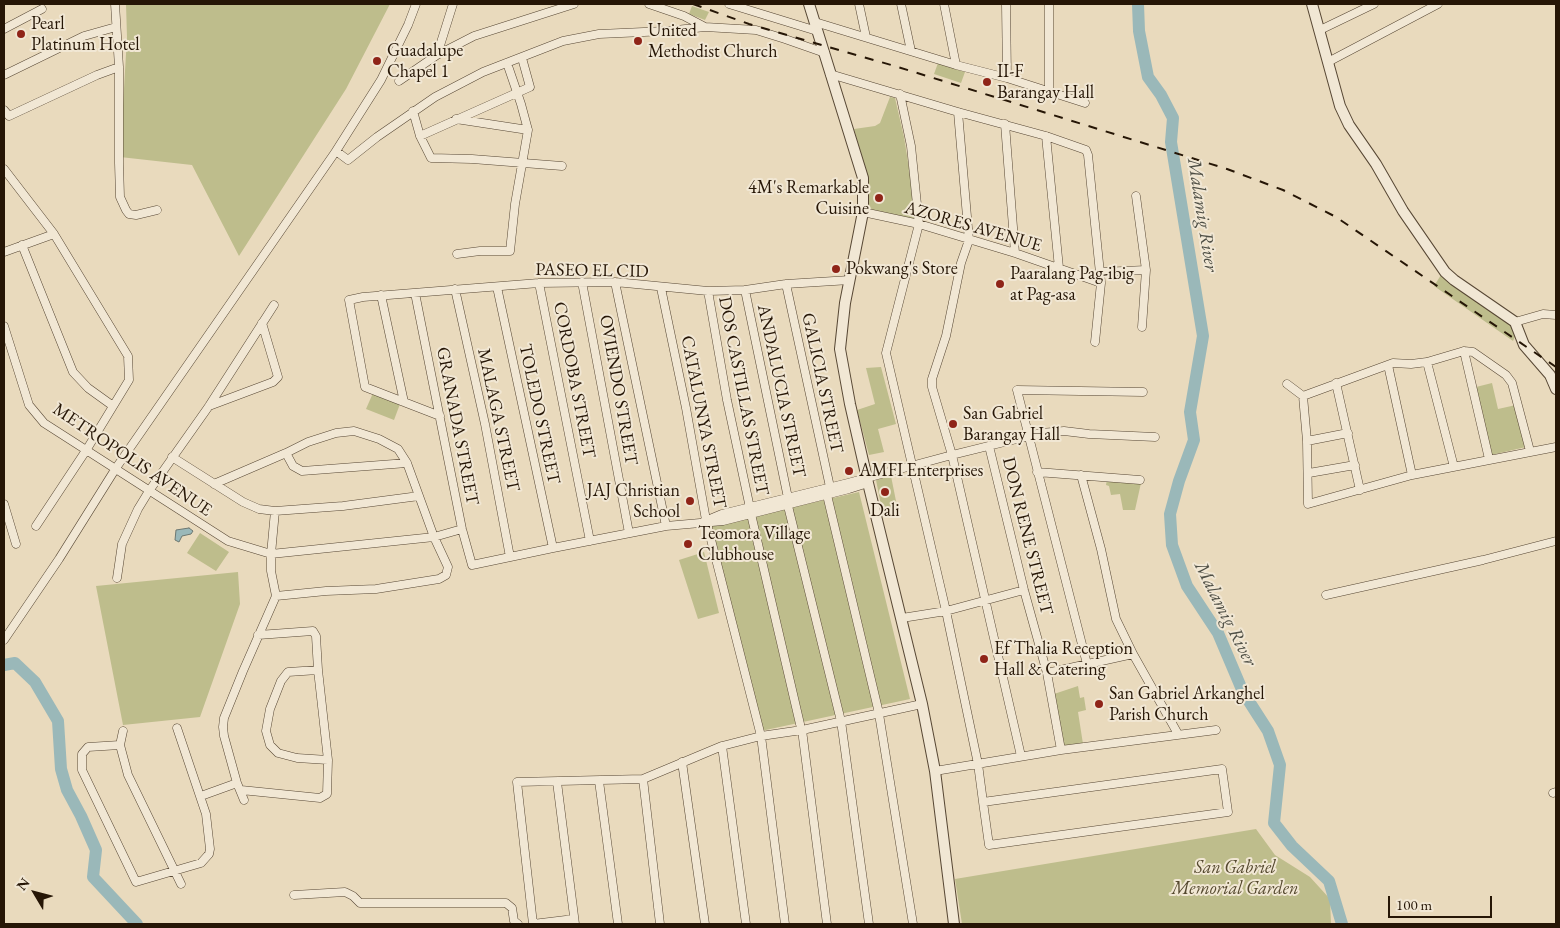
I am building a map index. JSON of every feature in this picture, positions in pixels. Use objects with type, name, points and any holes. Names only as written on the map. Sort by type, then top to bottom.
[{"type":"street","points":[[115,4],[119,67],[118,163],[120,197],[129,214],[136,215],[157,210]]},
{"type":"street","points":[[4,640],[60,559],[116,468],[336,151],[381,80],[408,25],[416,4]]},
{"type":"street","points":[[437,55],[453,4]]},
{"type":"street","points":[[399,81],[437,55],[474,36],[574,4]]},
{"type":"street","points":[[649,4],[684,16],[705,27]]},
{"type":"street","points":[[728,4],[866,37],[1085,103]]},
{"type":"street","points":[[809,4],[863,178],[863,212],[841,325],[840,349],[850,404],[922,704],[935,771],[954,924]]},
{"type":"street","points":[[859,4],[866,37]]},
{"type":"street","points":[[901,4],[911,51]]},
{"type":"street","points":[[944,4],[956,65]]},
{"type":"street","points":[[1006,4],[1007,78]]},
{"type":"street","points":[[1049,4],[1049,91]]},
{"type":"street","points":[[1312,4],[1334,89],[1344,115],[1418,234],[1445,272],[1515,322],[1524,345],[1550,375],[1556,389]]},
{"type":"street","points":[[1320,30],[1374,4]]},
{"type":"street","points":[[1328,62],[1438,4]]},
{"type":"street","points":[[4,29],[42,9]]},
{"type":"street","points":[[4,75],[84,36],[116,27]]},
{"type":"street","points":[[336,151],[348,160],[376,137],[434,97],[483,72],[562,41],[599,34],[705,27],[756,30],[823,48]]},
{"type":"street","points":[[420,136],[530,87],[522,58]]},
{"type":"street","points":[[458,254],[480,251],[510,251],[528,130],[522,104],[516,92],[507,63]]},
{"type":"street","points":[[4,110],[8,116],[97,75],[119,67]]},
{"type":"street","points":[[830,74],[1046,136],[1081,148],[1088,153],[1101,272],[1095,342]]},
{"type":"street","points":[[900,94],[911,146],[919,224],[886,353],[946,611],[978,764],[988,845],[1228,812],[1222,769],[983,802]]},
{"type":"street","points":[[413,111],[420,136],[431,158],[523,162],[562,166]]},
{"type":"street","points":[[958,112],[969,240],[961,263],[946,336],[932,379],[932,387],[952,455],[1021,756]]},
{"type":"street","points":[[456,120],[528,130]]},
{"type":"street","points":[[1005,124],[1015,253]]},
{"type":"street","points":[[1046,136],[1059,268]]},
{"type":"street","points":[[4,169],[54,234],[128,356],[129,380],[87,449],[36,526]]},
{"type":"street","points":[[1136,196],[1146,270],[1142,327]]},
{"type":"street","name":"AZORES AVENUE","points":[[863,212],[919,224],[1015,253],[1101,283]]},
{"type":"street","points":[[4,252],[54,234]]},
{"type":"street","points":[[22,246],[73,372],[88,388],[113,406]]},
{"type":"street","points":[[1101,272],[1146,270]]},
{"type":"street","name":"PASEO EL CID","points":[[404,402],[365,387],[349,300],[382,295],[540,283],[616,282],[661,288],[745,290],[786,284],[850,280]]},
{"type":"street","name":"OVIENDO STREET","points":[[582,282],[629,533]]},
{"type":"street","points":[[616,282],[666,526]]},
{"type":"street","name":"CORDOBA STREET","points":[[540,283],[590,541]]},
{"type":"street","name":"GALICIA STREET","points":[[786,284],[828,491],[878,711],[913,924]]},
{"type":"street","name":"TOLEDO STREET","points":[[497,287],[553,548]]},
{"type":"street","name":"CATALUNYA STREET","points":[[661,288],[686,408],[705,522],[761,736],[785,924]]},
{"type":"street","name":"MALAGA STREET","points":[[455,289],[485,424],[510,557]]},
{"type":"street","name":"DOS CASTILLAS STREET","points":[[708,290],[727,400],[750,511],[801,727],[827,924]]},
{"type":"street","name":"ANDALUCIA STREET","points":[[745,290],[788,502],[840,719],[869,924]]},
{"type":"street","name":"GRANADA STREET","points":[[415,293],[462,529],[472,565],[510,557]]},
{"type":"street","points":[[382,295],[404,402],[440,416]]},
{"type":"street","points":[[117,578],[124,538],[138,509],[209,406],[274,305]]},
{"type":"street","points":[[1515,322],[1543,314],[1556,316]]},
{"type":"street","points":[[209,406],[273,382],[278,377],[262,324]]},
{"type":"street","name":"METROPOLIS AVENUE","points":[[4,326],[29,405],[44,423],[87,449],[228,542],[271,554]]},
{"type":"street","points":[[1464,351],[1489,459]]},
{"type":"street","points":[[1303,396],[1388,365],[1427,362],[1464,351],[1473,352],[1508,377],[1512,383],[1530,451]]},
{"type":"street","points":[[1427,362],[1454,467]]},
{"type":"street","points":[[1388,365],[1412,475]]},
{"type":"street","points":[[1336,383],[1360,490]]},
{"type":"street","points":[[1287,384],[1303,396],[1309,473],[1308,504],[1412,475],[1556,447]]},
{"type":"street","points":[[1086,664],[1017,390],[1143,392]]},
{"type":"street","points":[[214,484],[308,442],[336,433],[354,431],[378,439],[398,449],[407,463],[434,537],[448,567],[446,575],[439,579],[376,588],[276,596]]},
{"type":"street","points":[[510,557],[666,526],[723,521],[750,511],[868,480],[952,455],[1052,431],[1155,437]]},
{"type":"street","points":[[1307,441],[1348,433]]},
{"type":"street","name":"DON RENE STREET","points":[[989,446],[1024,590],[1047,673],[1061,750]]},
{"type":"street","points":[[286,453],[293,466],[302,471],[407,463]]},
{"type":"street","points":[[172,458],[243,502],[260,509],[275,511],[343,506],[418,496]]},
{"type":"street","points":[[1309,473],[1354,465]]},
{"type":"street","points":[[1037,472],[1140,480]]},
{"type":"street","points":[[1081,475],[1101,549],[1114,612],[1133,654],[1178,734]]},
{"type":"street","points":[[4,504],[6,525],[16,544]]},
{"type":"street","points":[[244,800],[224,736],[223,727],[230,703],[276,596],[271,571],[275,511]]},
{"type":"street","points":[[271,554],[434,537],[462,529]]},
{"type":"street","points":[[1326,595],[1483,560],[1556,541]]},
{"type":"street","points":[[902,618],[946,611],[1024,590]]},
{"type":"street","points":[[201,796],[239,787],[323,798],[327,794],[328,760],[316,636],[313,631],[258,635]]},
{"type":"street","points":[[1047,673],[1133,654]]},
{"type":"street","points":[[318,670],[288,672],[281,681],[270,709],[266,731],[270,745],[278,753],[297,758],[328,760]]},
{"type":"street","points":[[557,782],[575,922],[533,924],[517,782],[643,779],[722,746],[801,727],[922,704]]},
{"type":"street","points":[[120,745],[88,747],[82,754],[82,770],[136,882],[201,863],[209,854],[206,814],[177,728]]},
{"type":"street","points":[[935,771],[1061,750],[1216,730]]},
{"type":"street","points":[[123,731],[120,745],[128,775],[181,884]]},
{"type":"street","points":[[722,746],[746,924]]},
{"type":"street","points":[[682,762],[705,924]]},
{"type":"street","points":[[643,779],[660,924]]},
{"type":"street","points":[[600,781],[618,924]]},
{"type":"street","points":[[294,896],[344,892],[353,896],[360,903],[506,903],[512,908],[514,922],[518,924]]},
{"type":"green space","points":[[126,4],[390,4],[346,89],[239,256],[192,165],[120,157],[127,37]]},
{"type":"green space","points":[[692,6],[709,12],[705,20],[689,14]]},
{"type":"green space","points":[[938,63],[965,72],[961,83],[934,74]]},
{"type":"green space","points":[[890,97],[895,98],[904,137],[913,193],[915,219],[911,220],[872,210],[869,206],[868,179],[854,129],[875,126],[880,123]]},
{"type":"green space","points":[[1441,275],[1515,328],[1517,332],[1513,341],[1434,286]]},
{"type":"green space","points":[[881,367],[896,424],[878,429],[884,452],[869,455],[857,410],[875,404],[866,368]]},
{"type":"green space","points":[[1492,383],[1498,409],[1516,405],[1526,447],[1491,455],[1476,387]]},
{"type":"green space","points":[[373,393],[400,404],[394,420],[366,409]]},
{"type":"green space","points":[[891,476],[897,506],[882,510],[876,480]]},
{"type":"green space","points":[[1107,479],[1141,483],[1135,510],[1123,510],[1120,494],[1111,495],[1109,486],[1106,485]]},
{"type":"green space","points":[[859,492],[910,699],[761,731],[711,526]]},
{"type":"green space","points":[[200,533],[229,552],[216,571],[187,553]]},
{"type":"green space","points":[[704,552],[719,613],[698,619],[679,560]]},
{"type":"green space","points":[[238,572],[240,604],[200,717],[123,725],[96,586]]},
{"type":"green space","points":[[1078,686],[1080,698],[1084,697],[1086,710],[1078,712],[1083,744],[1064,746],[1054,694]]},
{"type":"green space","name":"San Gabriel Memorial Garden","points":[[1256,829],[1275,855],[1310,877],[1330,899],[1331,924],[962,924],[955,879]]},
{"type":"water","points":[[189,528],[193,531],[191,534],[182,536],[179,542],[175,540],[176,530]]},
{"type":"waterway","name":"Malamig River","points":[[1138,4],[1139,31],[1148,77],[1161,95],[1173,118],[1171,142],[1203,336],[1190,412],[1194,440],[1179,481],[1170,514],[1172,545],[1187,586],[1218,633],[1243,692],[1268,731],[1280,765],[1274,823],[1292,846],[1329,881],[1342,924]]},
{"type":"waterway","points":[[4,665],[15,663],[35,682],[58,721],[61,769],[67,790],[96,850],[93,877],[137,924]]},
{"type":"railway","points":[[693,4],[749,24],[898,67],[1227,169],[1283,190],[1336,217],[1556,367]]},
{"type":"place","name":"Pearl Platinum Hotel","points":[[21,34]]},
{"type":"place","name":"United Methodist Church","points":[[638,41]]},
{"type":"place","name":"Guadalupe Chapel 1","points":[[377,61]]},
{"type":"place","name":"II-F Barangay Hall","points":[[987,82]]},
{"type":"place","name":"4M's Remarkable Cuisine","points":[[879,198]]},
{"type":"place","name":"Pokwang's Store","points":[[836,269]]},
{"type":"place","name":"Paaralang Pag-ibig at Pag-asa","points":[[1000,284]]},
{"type":"place","name":"San Gabriel Barangay Hall","points":[[953,424]]},
{"type":"place","name":"AMFI Enterprises","points":[[849,471]]},
{"type":"place","name":"Dali","points":[[885,492]]},
{"type":"place","name":"JAJ Christian School","points":[[690,501]]},
{"type":"place","name":"Teomora Village Clubhouse","points":[[688,544]]},
{"type":"place","name":"Ef Thalia Reception Hall & Catering","points":[[984,659]]},
{"type":"place","name":"San Gabriel Arkanghel Parish Church","points":[[1099,704]]}]
